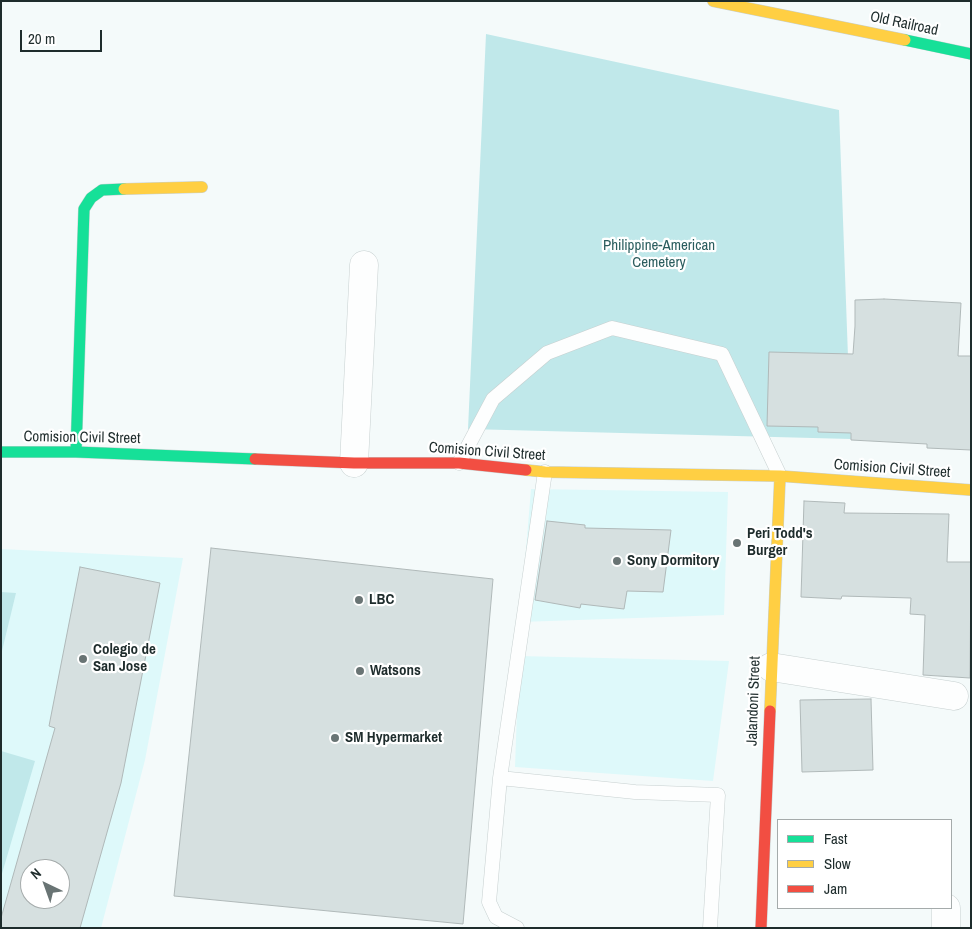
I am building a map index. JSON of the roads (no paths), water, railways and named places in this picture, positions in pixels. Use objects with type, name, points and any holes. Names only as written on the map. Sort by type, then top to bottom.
[{"type":"main road","name":"Old Railroad","points":[[714,1],[971,54]]},
{"type":"main road","points":[[76,452],[84,209],[91,198],[102,190],[202,187]]},
{"type":"main road","name":"Comision Civil Street","points":[[1,452],[76,452],[354,463],[458,463],[545,472],[780,476],[971,490]]},
{"type":"main road","name":"Jalandoni Street","points":[[761,928],[771,831],[771,667],[780,476]]},
{"type":"street","points":[[354,463],[364,265]]},
{"type":"street","points":[[771,667],[954,696]]},
{"type":"street","points":[[946,909],[946,928]]},
{"type":"lane","points":[[458,463],[493,399],[547,353],[612,328],[722,354],[780,476]]},
{"type":"lane","points":[[517,928],[496,917],[489,902],[500,778],[545,472]]},
{"type":"lane","points":[[500,778],[635,792],[718,795],[710,928]]},
{"type":"place","name":"Peri Todd's Burger","points":[[737,543]]},
{"type":"place","name":"Sony Dormitory","points":[[617,561]]},
{"type":"place","name":"LBC","points":[[359,600]]},
{"type":"place","name":"Colegio de San Jose","points":[[83,659]]},
{"type":"place","name":"Watsons","points":[[360,671]]},
{"type":"place","name":"SM Hypermarket","points":[[335,738]]},
{"type":"park label","name":"Philippine-American Cemetery","points":[[659,254]]}]
